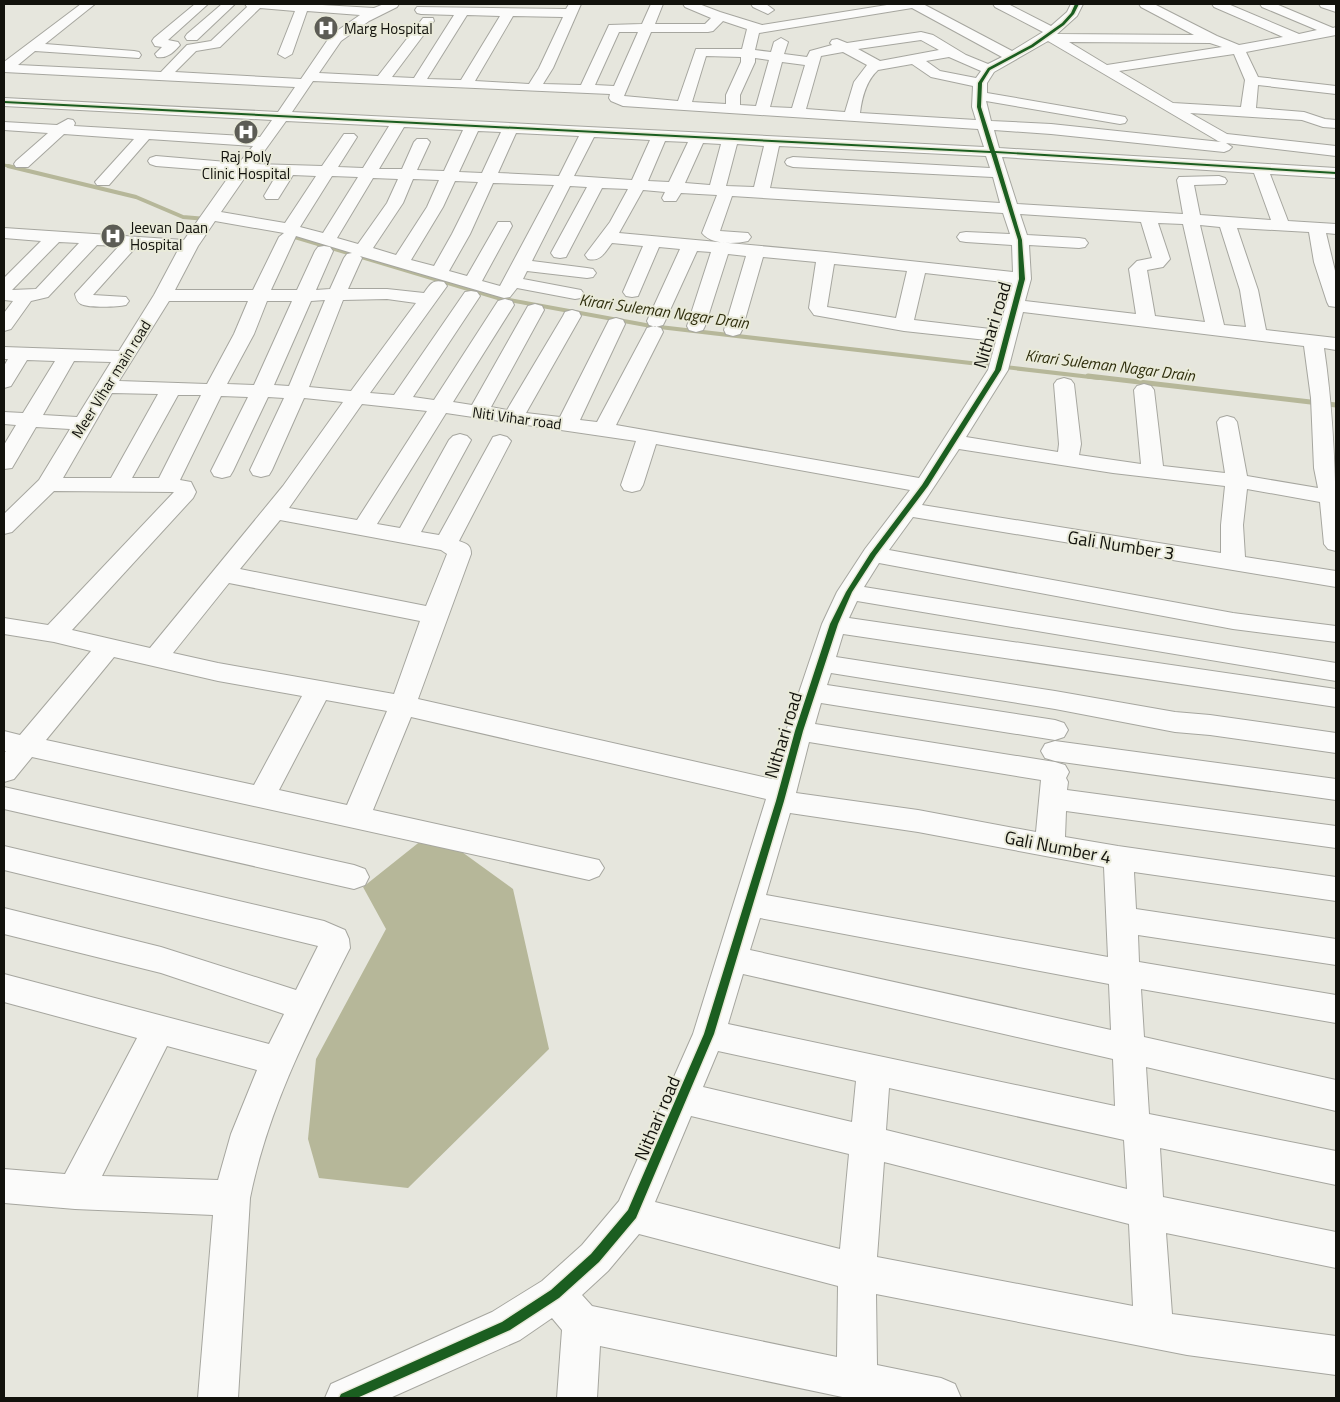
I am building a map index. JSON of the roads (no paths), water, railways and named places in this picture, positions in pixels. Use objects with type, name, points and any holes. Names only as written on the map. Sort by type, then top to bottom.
[{"type":"street","points":[[7,70],[32,47],[89,4]]},
{"type":"street","points":[[162,54],[173,45],[160,43],[159,41],[202,4]]},
{"type":"street","points":[[181,47],[229,4]]},
{"type":"street","points":[[164,76],[192,48],[215,44],[258,4],[302,9],[374,12]]},
{"type":"street","points":[[327,10],[340,4]]},
{"type":"street","name":"Meer Vihar main road","points":[[4,527],[48,484],[163,295],[189,246],[340,34],[374,12],[393,4]]},
{"type":"street","points":[[657,4],[618,92],[616,98],[623,102],[1051,129],[1336,151]]},
{"type":"street","points":[[825,4],[842,15]]},
{"type":"street","points":[[852,4],[866,12]]},
{"type":"street","points":[[586,89],[612,29],[646,27],[766,29],[866,12],[882,6],[914,4],[1011,56]]},
{"type":"street","points":[[999,4],[1057,25],[1212,39]]},
{"type":"street","points":[[1024,4],[1057,25],[1105,69],[1224,143],[1227,165]]},
{"type":"street","points":[[1145,4],[1212,39],[1238,49],[1252,80],[1250,111],[1284,146]]},
{"type":"street","points":[[1223,6],[1251,4]]},
{"type":"street","points":[[1266,4],[1335,36]]},
{"type":"street","points":[[1326,4],[1336,8]]},
{"type":"street","points":[[695,6],[721,8],[754,30]]},
{"type":"street","points":[[882,6],[905,20]]},
{"type":"street","points":[[1223,6],[1296,38]]},
{"type":"street","points":[[382,81],[424,16],[463,11],[508,12],[573,8],[546,68],[533,88]]},
{"type":"street","points":[[683,107],[708,28],[721,8]]},
{"type":"street","points":[[285,54],[302,9]]},
{"type":"street","points":[[418,82],[463,11]]},
{"type":"street","points":[[465,85],[508,12]]},
{"type":"street","points":[[1191,27],[1249,18]]},
{"type":"street","points":[[802,22],[875,65]]},
{"type":"street","points":[[1014,37],[1057,25]]},
{"type":"street","points":[[980,89],[989,68],[1011,56],[1057,25]]},
{"type":"street","points":[[733,109],[733,95],[748,62],[748,53],[754,30]]},
{"type":"street","points":[[1105,69],[1238,49],[1316,34],[1335,36]]},
{"type":"street","points":[[798,113],[817,52],[843,46],[921,36],[928,38],[970,62],[989,68]]},
{"type":"street","points":[[762,111],[781,41]]},
{"type":"street","points":[[13,46],[134,55]]},
{"type":"street","points":[[4,143],[23,127],[75,72],[100,52]]},
{"type":"street","points":[[701,52],[748,53],[813,62]]},
{"type":"street","points":[[852,117],[861,100],[864,75],[875,65],[916,60],[952,52]]},
{"type":"street","points":[[916,60],[932,72],[980,89],[1049,108],[1137,123]]},
{"type":"street","points":[[7,70],[213,78],[418,82],[613,90],[618,92]]},
{"type":"street","points":[[22,164],[60,129],[120,91],[137,75]]},
{"type":"street","points":[[187,112],[213,78]]},
{"type":"street","points":[[1252,80],[1336,90]]},
{"type":"street","name":"Nithari road","points":[[345,1398],[506,1326],[555,1294],[595,1258],[632,1214],[709,1034],[733,960],[799,730],[834,624],[849,592],[873,554],[925,486],[999,367],[1005,336],[1022,279],[1022,259],[1020,240],[980,107],[980,89]]},
{"type":"street","points":[[4,102],[39,104],[56,93]]},
{"type":"street","points":[[56,93],[96,107],[1052,155],[1336,173]]},
{"type":"street","points":[[803,96],[820,97]]},
{"type":"street","points":[[837,98],[861,100]]},
{"type":"street","points":[[1167,106],[1309,117],[1330,123],[1336,135]]},
{"type":"street","points":[[1049,108],[1052,155]]},
{"type":"street","points":[[222,471],[261,391],[326,245],[399,123]]},
{"type":"street","points":[[4,126],[264,142]]},
{"type":"street","points":[[401,262],[435,207],[472,127]]},
{"type":"street","points":[[156,657],[275,512],[435,286],[511,128]]},
{"type":"street","points":[[163,295],[388,294],[435,286],[504,294],[590,132]]},
{"type":"street","points":[[103,182],[145,135]]},
{"type":"street","points":[[594,255],[618,223],[638,185],[659,136]]},
{"type":"street","points":[[167,484],[244,334],[269,274],[289,233],[349,137]]},
{"type":"street","points":[[673,193],[698,138]]},
{"type":"street","points":[[696,326],[717,242],[711,232],[722,191],[730,140]]},
{"type":"street","points":[[261,470],[297,392],[336,294],[357,254],[387,218],[422,142]]},
{"type":"street","points":[[761,193],[772,142]]},
{"type":"street","points":[[156,161],[243,168],[565,180],[638,185],[673,193],[722,191],[761,193],[1336,229]]},
{"type":"street","points":[[793,162],[999,173]]},
{"type":"street","points":[[1260,167],[1282,225]]},
{"type":"street","points":[[272,196],[288,169]]},
{"type":"street","points":[[765,175],[815,179]]},
{"type":"street","points":[[1216,330],[1185,180],[1233,182]]},
{"type":"street","points":[[560,253],[597,182]]},
{"type":"street","points":[[1250,184],[1267,185]]},
{"type":"street","points":[[984,190],[1004,192]]},
{"type":"street","points":[[208,218],[289,233],[357,254],[401,262],[435,286]]},
{"type":"street","points":[[1147,322],[1138,269],[1144,265],[1158,263],[1161,259],[1148,218]]},
{"type":"street","points":[[1227,223],[1249,290],[1257,334]]},
{"type":"street","points":[[399,402],[472,289],[504,226]]},
{"type":"street","points":[[1317,228],[1323,262],[1336,302]]},
{"type":"street","points":[[608,237],[651,235],[717,242],[763,251],[1022,279]]},
{"type":"street","points":[[651,235],[690,246],[717,242]]},
{"type":"street","points":[[632,292],[651,235]]},
{"type":"street","points":[[8,238],[54,237],[189,246]]},
{"type":"street","points":[[4,288],[54,237]]},
{"type":"street","points":[[966,237],[1079,243]]},
{"type":"street","points":[[4,295],[26,296],[42,293],[92,240]]},
{"type":"street","points":[[120,301],[87,300],[84,294],[132,242]]},
{"type":"street","points":[[603,430],[655,326],[690,246]]},
{"type":"street","points":[[492,247],[587,273]]},
{"type":"street","points":[[733,330],[763,251]]},
{"type":"street","points":[[826,257],[818,308],[821,312],[904,325],[1005,336]]},
{"type":"street","points":[[904,325],[917,267]]},
{"type":"street","points":[[512,282],[575,294]]},
{"type":"street","points":[[4,325],[26,296]]},
{"type":"street","points":[[364,529],[420,435],[441,407],[505,305]]},
{"type":"street","points":[[1014,305],[1336,344]]},
{"type":"street","points":[[478,412],[534,310]]},
{"type":"street","points":[[513,418],[572,316]]},
{"type":"street","points":[[567,426],[616,324]]},
{"type":"street","points":[[1313,342],[1322,403],[1326,468],[1334,497],[1336,544]]},
{"type":"street","points":[[4,382],[12,353],[124,357]]},
{"type":"street","points":[[4,463],[67,356]]},
{"type":"street","points":[[1064,384],[1070,444],[1067,460]]},
{"type":"street","name":"Niti Vihar road","points":[[106,387],[297,392],[441,407],[648,436],[925,486]]},
{"type":"street","points":[[118,484],[172,388]]},
{"type":"street","points":[[1144,390],[1153,472]]},
{"type":"street","points":[[4,418],[83,424]]},
{"type":"street","points":[[1227,422],[1237,481],[1232,525],[1233,562]]},
{"type":"street","points":[[632,485],[648,436]]},
{"type":"street","points":[[407,537],[460,440]]},
{"type":"street","points":[[952,440],[1067,460],[1237,481],[1334,497]]},
{"type":"street","points":[[446,544],[500,441]]},
{"type":"street","points":[[48,484],[167,484],[183,487],[185,492],[182,498],[54,634]]},
{"type":"street","name":"Gali Number 3","points":[[906,509],[1336,579]]},
{"type":"street","points":[[275,512],[446,544],[458,549],[459,554],[434,616],[403,705],[356,818]]},
{"type":"street","points":[[873,554],[1224,619],[1336,634]]},
{"type":"street","points":[[225,574],[434,616]]},
{"type":"street","points":[[849,592],[1336,672]]},
{"type":"street","points":[[834,624],[917,634],[1336,698]]},
{"type":"street","name":"Gali Number 4","points":[[4,626],[54,634],[218,672],[403,705],[781,797],[1118,858],[1336,889]]},
{"type":"street","points":[[4,772],[15,744],[109,646]]},
{"type":"street","points":[[821,663],[1055,700],[1175,722],[1210,725],[1336,743]]},
{"type":"street","points":[[260,798],[318,691]]},
{"type":"street","points":[[812,692],[1055,763],[1336,837]]},
{"type":"street","points":[[1050,846],[1055,763],[1055,700]]},
{"type":"street","points":[[799,730],[1055,763],[1336,790]]},
{"type":"street","points":[[15,744],[589,868]]},
{"type":"street","points":[[4,798],[354,877]]},
{"type":"street","points":[[4,858],[334,938],[334,948],[278,1061],[244,1144],[236,1170],[232,1198],[218,1398]]},
{"type":"street","points":[[1118,858],[1128,1047],[1146,1211],[1154,1330]]},
{"type":"street","points":[[749,904],[1124,974],[1336,1009]]},
{"type":"street","points":[[1122,920],[1336,952]]},
{"type":"street","points":[[4,921],[161,960],[304,1007]]},
{"type":"street","points":[[733,960],[1336,1095]]},
{"type":"street","points":[[4,988],[278,1061]]},
{"type":"street","points":[[75,1192],[158,1028]]},
{"type":"street","points":[[709,1034],[1336,1168]]},
{"type":"street","points":[[856,1380],[857,1272],[874,1070]]},
{"type":"street","points":[[682,1098],[1146,1211],[1336,1250]]},
{"type":"street","points":[[4,1186],[75,1192],[232,1198]]},
{"type":"street","points":[[632,1214],[857,1272],[1154,1330],[1336,1356]]},
{"type":"street","points":[[555,1294],[582,1323],[941,1398]]},
{"type":"street","points":[[577,1398],[582,1323]]},
{"type":"waterway","name":"Kirari Suleman Nagar Drain","points":[[4,165],[13,167]]},
{"type":"waterway","name":"Kirari Suleman Nagar Drain","points":[[8,166],[136,197],[183,217],[206,219]]},
{"type":"waterway","name":"Kirari Suleman Nagar Drain","points":[[288,235],[498,298],[651,326],[1099,378]]},
{"type":"waterway","name":"Kirari Suleman Nagar Drain","points":[[1088,376],[1336,405]]},
{"type":"place","name":"Marg Hospital","points":[[326,28]]},
{"type":"place","name":"Raj Poly Clinic Hospital","points":[[246,132]]},
{"type":"place","name":"Jeevan Daan Hospital","points":[[113,236]]}]
